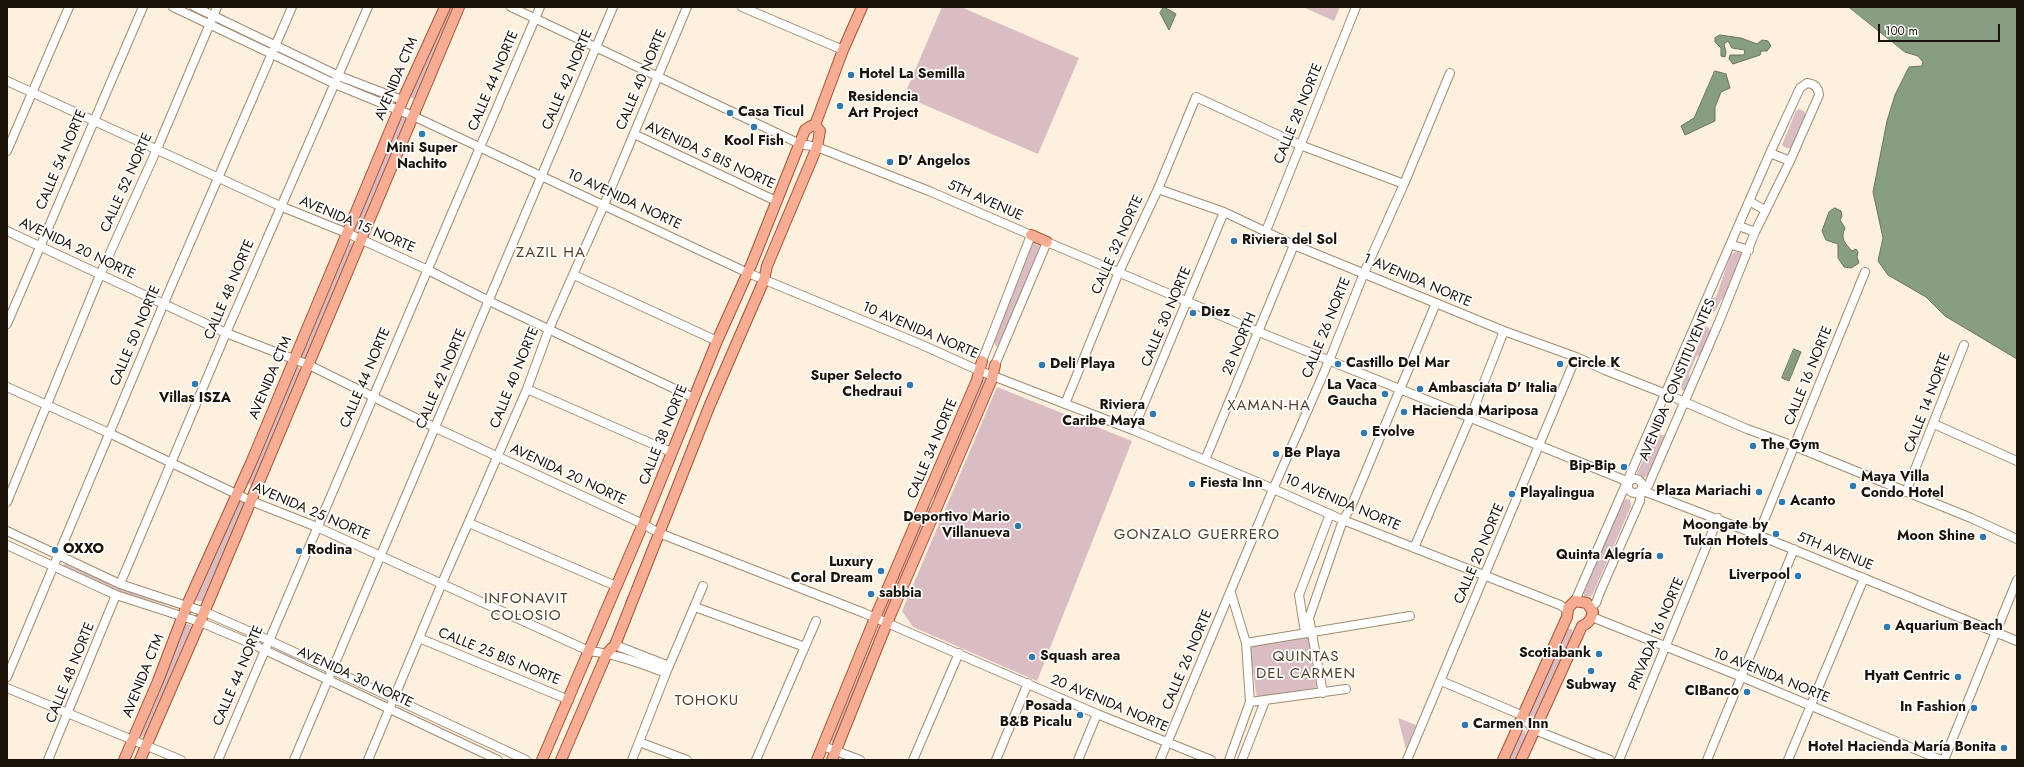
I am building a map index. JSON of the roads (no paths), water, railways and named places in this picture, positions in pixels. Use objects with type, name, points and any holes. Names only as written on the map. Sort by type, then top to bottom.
[{"type":"main road","name":"AVENIDA CTM","points":[[124,760],[184,616],[187,605],[295,360],[402,100],[445,7]]},
{"type":"main road","name":"AVENIDA CTM","points":[[140,760],[205,612],[459,7]]},
{"type":"main road","name":"CALLE 38 NORTE","points":[[542,760],[569,700],[643,524],[717,341],[748,273],[805,130],[815,125],[843,50],[862,7]]},
{"type":"main road","name":"CALLE 38 NORTE","points":[[561,760],[607,653],[615,645],[709,407],[764,280],[766,266],[817,147],[820,131],[815,125]]},
{"type":"main road","points":[[1031,235],[1047,242]]},
{"type":"main road","name":"CALLE 34 NORTE","points":[[818,760],[875,618],[927,500],[980,371],[982,361]]},
{"type":"main road","name":"CALLE 34 NORTE","points":[[832,760],[888,623],[993,376],[995,365]]},
{"type":"main road","points":[[694,398],[709,407]]},
{"type":"main road","points":[[927,500],[938,505]]},
{"type":"main road","points":[[1521,760],[1582,626],[1592,617],[1591,607],[1587,604],[1575,601]]},
{"type":"main road","name":"AVENIDA CONSTITUYENTES","points":[[1504,760],[1567,617],[1567,610],[1575,601]]},
{"type":"street","points":[[7,151],[69,7]]},
{"type":"street","name":"CALLE 54 NORTE","points":[[7,324],[143,7]]},
{"type":"street","name":"10 AVENIDA NORTE","points":[[173,7],[335,84],[399,110],[415,111],[481,149],[764,280],[920,344],[980,371],[1133,430],[1343,520],[1486,575],[1560,605],[1567,610]]},
{"type":"street","points":[[195,7],[215,11],[276,46],[339,76],[402,100]]},
{"type":"street","name":"CALLE 50 NORTE","points":[[7,677],[164,303],[292,7]]},
{"type":"street","name":"CALLE 48 NORTE","points":[[120,584],[280,206],[339,76],[368,7]]},
{"type":"street","points":[[511,7],[800,144]]},
{"type":"street","name":"CALLE 44 NORTE","points":[[218,760],[266,650],[268,640],[372,397],[481,149],[484,137],[540,7]]},
{"type":"street","name":"CALLE 42 NORTE","points":[[294,760],[331,669],[436,428],[613,7]]},
{"type":"street","name":"CALLE 40 NORTE","points":[[368,760],[496,456],[527,389],[549,329],[604,205],[687,7]]},
{"type":"street","points":[[742,7],[843,50]]},
{"type":"street","name":"CALLE 28 NORTE","points":[[1266,232],[1356,7]]},
{"type":"street","name":"CALLE 52 NORTE","points":[[7,502],[100,275],[157,149],[215,11]]},
{"type":"street","name":"CALLE 26 NORTE","points":[[1160,760],[1231,593],[1273,489],[1329,360],[1364,272],[1404,184],[1450,73]]},
{"type":"street","name":"AVENIDA 15 NORTE","points":[[7,81],[94,119],[280,206],[347,233],[428,270],[489,301],[694,398]]},
{"type":"street","name":"AVENIDA CONSTITUYENTES","points":[[1575,601],[1629,482],[1732,245],[1749,201],[1800,88],[1807,83],[1814,84],[1818,88],[1819,95],[1790,161],[1755,232],[1749,250],[1685,402],[1648,486],[1641,490],[1640,501],[1596,603],[1591,607]]},
{"type":"street","name":"CALLE 32 NORTE","points":[[1065,404],[1119,272],[1158,189],[1196,97],[1300,145]]},
{"type":"street","name":"AVENIDA 5 BIS NORTE","points":[[634,134],[776,201]]},
{"type":"street","name":"5TH AVENUE","points":[[800,144],[817,147],[929,191],[1031,235]]},
{"type":"street","points":[[1300,145],[1404,184]]},
{"type":"street","points":[[1770,153],[1790,161]]},
{"type":"street","name":"1 AVENIDA NORTE","points":[[1158,189],[1224,212],[1294,245],[1364,272],[1504,331],[1576,357],[1685,402]]},
{"type":"street","points":[[1749,201],[1765,210]]},
{"type":"street","name":"CALLE 30 NORTE","points":[[1133,430],[1188,302],[1224,212]]},
{"type":"street","points":[[1739,226],[1755,232]]},
{"type":"street","name":"AVENIDA 20 NORTE","points":[[7,231],[226,333],[309,365],[436,428],[643,524],[659,533]]},
{"type":"street","name":"CALLE 34 NORTE","points":[[982,361],[1031,235]]},
{"type":"street","points":[[1047,242],[1259,332],[1629,482]]},
{"type":"street","name":"CALLE 34 NORTE","points":[[995,365],[1047,242]]},
{"type":"street","name":"28 NORTH","points":[[1205,460],[1294,245]]},
{"type":"street","points":[[1732,245],[1749,250]]},
{"type":"street","name":"CALLE 16 NORTE","points":[[1758,535],[1865,272]]},
{"type":"street","points":[[574,275],[717,341]]},
{"type":"street","points":[[1308,632],[1309,618],[1343,520],[1351,507],[1399,388],[1436,303]]},
{"type":"street","points":[[1414,548],[1470,418],[1504,331]]},
{"type":"street","name":"CALLE 14 NORTE","points":[[1906,492],[1964,345]]},
{"type":"street","name":"CALLE 20 NORTE","points":[[1407,760],[1486,575],[1576,357]]},
{"type":"street","name":"AVENIDA 25 NORTE","points":[[7,387],[109,433],[251,501],[317,527],[589,651],[607,653],[667,670]]},
{"type":"street","points":[[527,389],[671,452]]},
{"type":"street","points":[[1685,402],[1747,429],[1794,446],[1971,518],[2017,539]]},
{"type":"street","points":[[1934,424],[2017,461]]},
{"type":"street","name":"5TH AVENUE","points":[[1629,482],[1629,489],[1636,494],[1641,490],[1718,518],[2017,641]]},
{"type":"street","points":[[1323,693],[1299,595],[1330,514]]},
{"type":"street","name":"PRIVADA 16 NORTE","points":[[1619,760],[1665,647],[1670,640],[1718,518]]},
{"type":"street","points":[[469,523],[616,586]]},
{"type":"street","points":[[7,531],[120,584],[187,605]]},
{"type":"street","points":[[659,533],[888,623]]},
{"type":"street","points":[[7,545],[116,594]]},
{"type":"street","points":[[1707,760],[1794,549]]},
{"type":"street","points":[[1788,760],[1864,578]]},
{"type":"street","points":[[1944,760],[2017,580]]},
{"type":"street","points":[[632,760],[667,670],[703,586]]},
{"type":"street","name":"CALLE 26 NORTE","points":[[1231,593],[1246,643],[1250,702]]},
{"type":"street","name":"CALLE 48 NORTE","points":[[48,760],[69,712],[116,594]]},
{"type":"street","name":"AVENIDA 30 NORTE","points":[[116,594],[184,616],[266,650],[498,760]]},
{"type":"street","name":"AVENIDA 30 NORTE","points":[[187,605],[253,633],[526,760]]},
{"type":"street","points":[[695,607],[805,647]]},
{"type":"street","points":[[1246,643],[1410,616]]},
{"type":"street","name":"10 AVENIDA NORTE","points":[[1592,617],[1742,677],[1940,760]]},
{"type":"street","points":[[756,760],[816,621]]},
{"type":"street","name":"20 AVENIDA NORTE","points":[[888,623],[1097,714],[1211,760]]},
{"type":"street","name":"CALLE 25 BIS NORTE","points":[[419,638],[569,700]]},
{"type":"street","points":[[615,645],[667,670]]},
{"type":"street","points":[[913,760],[959,653]]},
{"type":"street","points":[[1441,681],[1519,714],[1535,730],[1610,760]]},
{"type":"street","points":[[996,760],[1028,683]]},
{"type":"street","points":[[7,688],[69,712],[180,760]]},
{"type":"street","points":[[1229,760],[1250,702],[1346,689]]},
{"type":"street","points":[[1242,760],[1265,701]]},
{"type":"street","points":[[1078,760],[1097,714]]},
{"type":"street","points":[[639,742],[687,760]]},
{"type":"street","points":[[823,746],[860,760]]},
{"type":"place","name":"Hotel La Semilla","points":[[851,75]]},
{"type":"place","name":"Residencia Art Project","points":[[840,106]]},
{"type":"place","name":"Casa Ticul","points":[[730,113]]},
{"type":"place","name":"Kool Fish","points":[[754,127]]},
{"type":"place","name":"Mini Super Nachito","points":[[422,134]]},
{"type":"place","name":"D' Angelos","points":[[890,162]]},
{"type":"place","name":"Riviera del Sol","points":[[1234,241]]},
{"type":"place","name":"Diez","points":[[1193,313]]},
{"type":"place","name":"Castillo Del Mar","points":[[1338,364]]},
{"type":"place","name":"Circle K","points":[[1560,364]]},
{"type":"place","name":"Deli Playa","points":[[1042,365]]},
{"type":"place","name":"Villas ISZA","points":[[195,384]]},
{"type":"place","name":"Super Selecto Chedraui","points":[[910,385]]},
{"type":"place","name":"Ambasciata D' Italia","points":[[1420,389]]},
{"type":"place","name":"La Vaca Gaucha","points":[[1385,394]]},
{"type":"place","name":"Hacienda Mariposa","points":[[1404,412]]},
{"type":"place","name":"Riviera Caribe Maya","points":[[1153,414]]},
{"type":"place","name":"Evolve","points":[[1364,433]]},
{"type":"place","name":"The Gym","points":[[1753,446]]},
{"type":"place","name":"Be Playa","points":[[1276,454]]},
{"type":"place","name":"Bip-Bip","points":[[1624,467]]},
{"type":"place","name":"Fiesta Inn","points":[[1192,484]]},
{"type":"place","name":"Maya Villa Condo Hotel","points":[[1853,486]]},
{"type":"place","name":"Plaza Mariachi","points":[[1759,492]]},
{"type":"place","name":"Playalingua","points":[[1512,494]]},
{"type":"place","name":"Acanto","points":[[1782,502]]},
{"type":"place","name":"Deportivo Mario Villanueva","points":[[1018,526]]},
{"type":"place","name":"Moongate by Tukan Hotels","points":[[1776,534]]},
{"type":"place","name":"Moon Shine","points":[[1983,537]]},
{"type":"place","name":"OXXO","points":[[55,550]]},
{"type":"place","name":"Rodina","points":[[299,551]]},
{"type":"place","name":"Quinta Alegría","points":[[1660,556]]},
{"type":"place","name":"Luxury Coral Dream","points":[[881,571]]},
{"type":"place","name":"Liverpool","points":[[1798,576]]},
{"type":"place","name":"sabbia","points":[[871,594]]},
{"type":"place","name":"Aquarium Beach","points":[[1887,627]]},
{"type":"place","name":"Scotiabank","points":[[1599,654]]},
{"type":"place","name":"Squash area","points":[[1032,657]]},
{"type":"place","name":"Subway","points":[[1591,671]]},
{"type":"place","name":"Hyatt Centric","points":[[1958,677]]},
{"type":"place","name":"CIBanco","points":[[1747,692]]},
{"type":"place","name":"In Fashion","points":[[1974,708]]},
{"type":"place","name":"Posada B&B Picalu","points":[[1080,715]]},
{"type":"place","name":"Carmen Inn","points":[[1465,725]]},
{"type":"place","name":"Hotel Hacienda María Bonita","points":[[2004,748]]},
{"type":"district","name":"ZAZIL HA","points":[[551,253]]},
{"type":"district","name":"XAMAN-HA","points":[[1269,406]]},
{"type":"district","name":"GONZALO GUERRERO","points":[[1197,535]]},
{"type":"district","name":"INFONAVIT COLOSIO","points":[[526,608]]},
{"type":"district","name":"QUINTAS DEL CARMEN","points":[[1306,666]]},
{"type":"district","name":"TOHOKU","points":[[707,701]]}]
